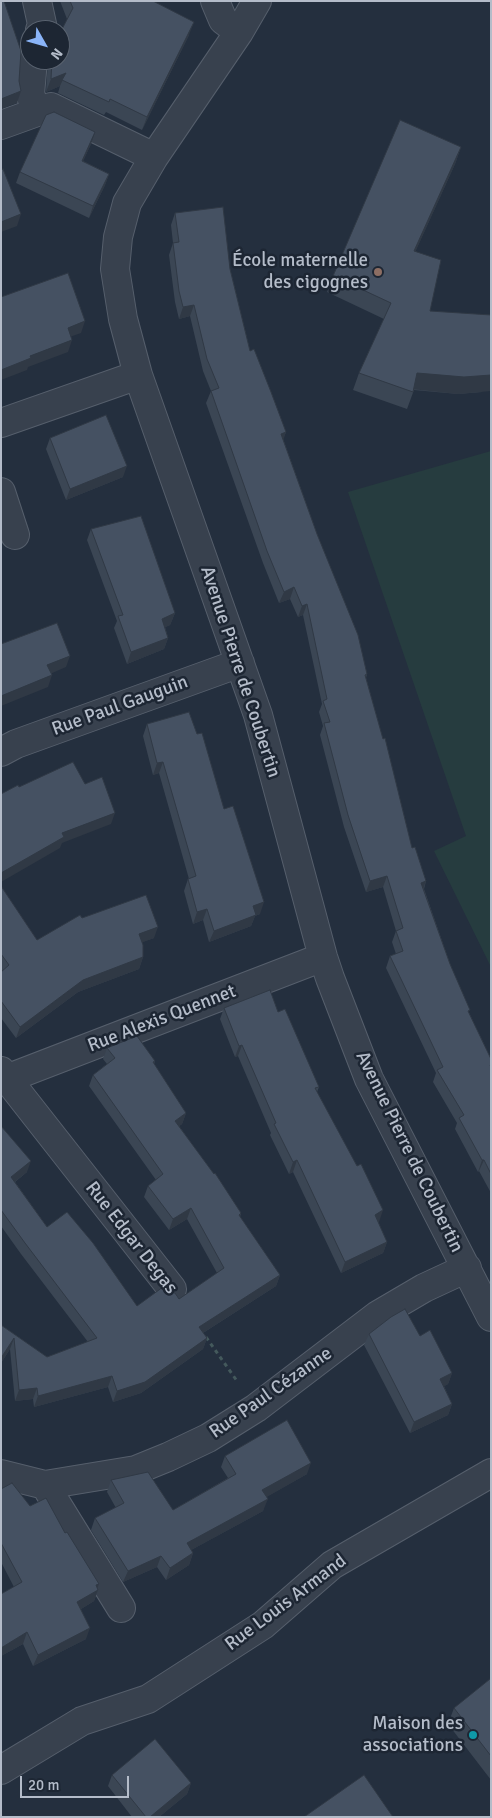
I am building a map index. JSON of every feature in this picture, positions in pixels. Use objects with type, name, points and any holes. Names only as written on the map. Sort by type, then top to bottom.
[{"type":"street","points":[[37,1],[41,20]]},
{"type":"street","points":[[215,1],[224,20],[239,32]]},
{"type":"street","name":"Avenue Pierre de Coubertin","points":[[257,1],[239,32],[154,157],[127,203],[118,237],[115,268],[123,319],[138,375],[258,715],[323,957],[368,1078],[491,1317]]},
{"type":"street","points":[[32,70],[30,94],[37,112]]},
{"type":"street","points":[[1,125],[51,107],[154,157]]},
{"type":"street","points":[[1,423],[138,375]]},
{"type":"street","points":[[1,492],[15,535]]},
{"type":"street","name":"Rue Paul Gauguin","points":[[1,752],[16,744],[240,663]]},
{"type":"street","name":"Rue Alexis Quennet","points":[[3,1077],[323,957]]},
{"type":"street","name":"Rue Edgar Degas","points":[[3,1077],[172,1289]]},
{"type":"street","name":"Rue Paul Cézanne","points":[[1,1474],[45,1485],[136,1470],[208,1438],[256,1408],[378,1315],[424,1288],[467,1268]]},
{"type":"street","name":"Rue Louis Armand","points":[[1,1770],[82,1721],[148,1699],[263,1626],[332,1565],[491,1473]]},
{"type":"street","points":[[45,1485],[122,1608]]},
{"type":"path","points":[[204,1335],[256,1408]]},
{"type":"green space","points":[[491,451],[491,967],[434,851],[466,836],[348,492]]},
{"type":"building","points":[[1,1],[4,1],[20,48],[19,81],[21,91],[1,99]]},
{"type":"building","points":[[70,1],[153,1],[194,22],[147,117],[110,99],[109,102],[62,80],[66,73],[51,79],[51,70],[70,70],[70,20],[67,20],[73,8]]},
{"type":"building","points":[[54,112],[95,132],[82,161],[109,174],[93,206],[20,172],[46,115]]},
{"type":"building","name":"École maternelle des cigognes","points":[[400,120],[461,147],[414,251],[441,260],[430,311],[491,315],[491,375],[464,377],[417,373],[413,392],[359,373],[391,303],[333,276]]},
{"type":"building","points":[[3,169],[21,214],[1,222],[1,170]]},
{"type":"building","points":[[223,207],[230,269],[250,351],[254,349],[271,392],[286,432],[281,434],[317,534],[358,635],[367,674],[365,675],[383,739],[385,738],[412,848],[415,847],[426,881],[421,883],[450,964],[470,1010],[468,1011],[491,1059],[491,1174],[459,1118],[464,1115],[437,1070],[443,1067],[390,956],[403,951],[396,931],[403,928],[387,876],[370,881],[348,815],[324,723],[330,722],[323,701],[327,699],[307,604],[302,606],[294,587],[284,592],[267,551],[211,391],[219,388],[207,359],[194,305],[183,307],[173,243],[179,242],[175,213]]},
{"type":"building","points":[[68,273],[85,321],[68,328],[72,340],[30,356],[31,358],[1,370],[1,297]]},
{"type":"building","points":[[106,415],[127,466],[70,489],[50,438]]},
{"type":"building","points":[[141,516],[175,613],[162,619],[168,638],[131,652],[118,616],[123,615],[91,529]]},
{"type":"building","points":[[57,623],[70,656],[47,665],[52,675],[1,696],[1,644]]},
{"type":"building","points":[[189,712],[197,734],[202,733],[224,809],[233,806],[264,902],[253,906],[256,915],[214,931],[207,909],[197,912],[188,879],[196,876],[163,762],[157,763],[147,724]]},
{"type":"building","points":[[73,762],[85,784],[102,777],[115,813],[62,833],[64,837],[1,873],[1,794]]},
{"type":"building","points":[[1,886],[37,940],[80,915],[82,918],[146,895],[158,927],[139,934],[143,945],[143,957],[83,980],[20,1027],[1,1001],[1,972],[9,965],[1,954]]},
{"type":"building","points":[[270,990],[278,1012],[285,1009],[319,1087],[315,1088],[357,1166],[361,1164],[383,1210],[375,1215],[387,1242],[345,1262],[297,1160],[293,1162],[274,1124],[276,1123],[242,1045],[239,1046],[224,1008]]},
{"type":"building","points":[[137,1036],[155,1061],[153,1062],[186,1113],[175,1121],[215,1173],[241,1213],[239,1215],[280,1275],[199,1327],[207,1338],[145,1382],[117,1391],[112,1376],[38,1396],[37,1388],[19,1390],[14,1338],[1,1358],[1,1325],[47,1357],[97,1338],[1,1210],[1,1126],[31,1161],[11,1177],[47,1227],[67,1212],[93,1243],[137,1306],[163,1287],[175,1293],[179,1299],[224,1268],[191,1208],[173,1219],[148,1186],[163,1174],[93,1075],[115,1058],[107,1048]]},
{"type":"building","points":[[405,1309],[420,1336],[430,1330],[452,1373],[440,1379],[452,1404],[414,1422],[369,1334]]},
{"type":"building","points":[[287,1420],[311,1463],[262,1490],[268,1499],[187,1543],[193,1553],[170,1568],[161,1556],[128,1571],[95,1518],[124,1503],[111,1480],[148,1472],[173,1510],[236,1474],[225,1456]]},
{"type":"building","points":[[12,1483],[30,1506],[46,1498],[65,1533],[67,1532],[99,1584],[96,1585],[98,1590],[77,1602],[90,1628],[38,1655],[27,1632],[1,1648],[1,1594],[22,1582],[1,1543],[1,1489]]},
{"type":"building","points":[[490,1679],[491,1681],[491,1756],[454,1708]]},
{"type":"building","points":[[155,1739],[191,1783],[150,1817],[146,1817],[112,1775]]},
{"type":"building","points":[[364,1775],[393,1817],[304,1817]]},
{"type":"place","name":"École maternelle des cigognes","points":[[378,272]]},
{"type":"place","name":"Maison des associations","points":[[473,1735]]}]
